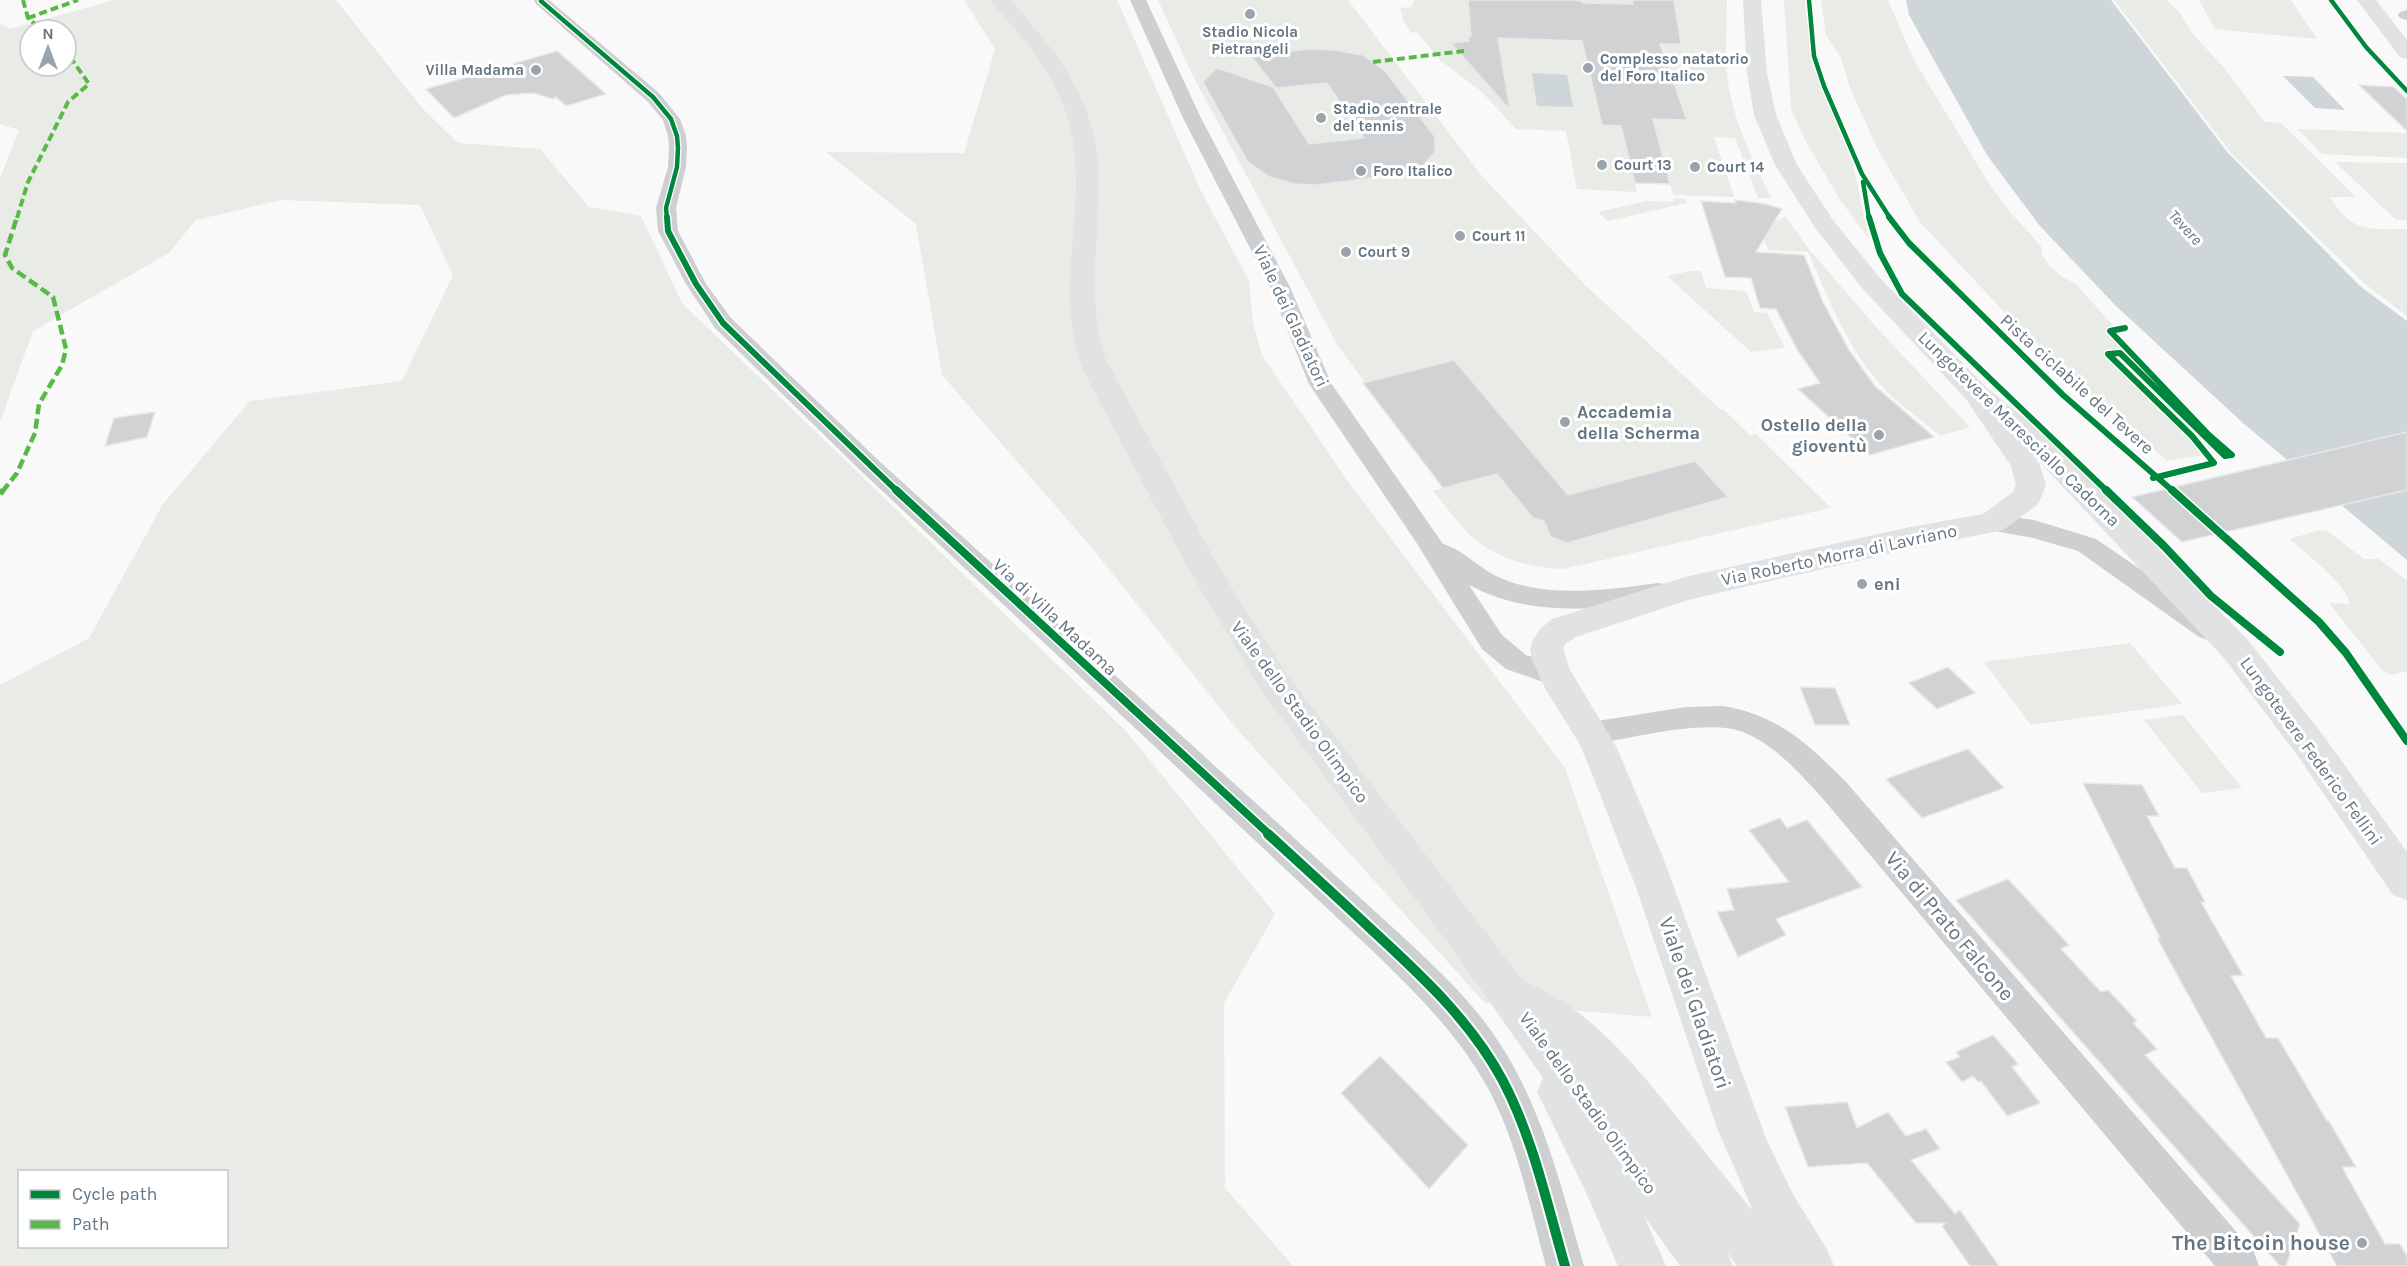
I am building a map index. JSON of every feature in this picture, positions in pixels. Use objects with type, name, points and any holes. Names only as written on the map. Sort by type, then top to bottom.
[{"type":"main road","name":"Viale dello Stadio Olimpico","points":[[1000,0],[1047,55],[1073,105],[1080,124],[1086,153],[1081,315],[1086,343],[1098,372],[1209,578],[1249,646],[1709,1266]]},
{"type":"main road","name":"Lungotevere Maresciallo Cadorna","points":[[1752,0],[1756,73],[1763,106],[1774,138],[1793,177],[1824,224],[1854,263],[1976,393],[2043,448],[2235,648]]},
{"type":"main road","points":[[2366,0],[2407,53]]},
{"type":"main road","name":"Via Roberto Morra di Lavriano","points":[[1591,733],[1557,676],[1547,650],[1551,638],[1558,631],[1685,589],[1910,538],[1992,523],[2026,498],[2031,485],[2025,465],[1976,393]]},
{"type":"main road","name":"Lungotevere Federico Fellini","points":[[2235,648],[2310,745],[2407,883]]},
{"type":"main road","name":"Viale dei Gladiatori","points":[[1591,733],[1644,855],[1736,1122],[1752,1162],[1773,1207],[1810,1266]]},
{"type":"main road","points":[[1507,992],[1600,1172],[1642,1266]]},
{"type":"main road","points":[[1507,992],[1563,1024],[1603,1062],[1636,1100],[1767,1266]]},
{"type":"street","name":"Viale dei Gladiatori","points":[[1138,0],[1192,118],[1280,287],[1320,384],[1425,536],[1492,642],[1516,662],[1557,676]]},
{"type":"street","name":"Via di Villa Madama","points":[[541,1],[652,97],[671,119],[677,136],[678,148],[677,167],[666,208],[668,231],[696,284],[723,323],[869,465],[1389,945],[1443,1000],[1478,1040],[1497,1069],[1511,1099],[1537,1173],[1565,1266]]},
{"type":"street","name":"Via Roberto Morra di Lavriano","points":[[1992,523],[2034,529],[2087,545],[2235,648]]},
{"type":"street","name":"Via Roberto Morra di Lavriano","points":[[1425,536],[1467,573],[1484,583],[1537,599],[1596,600],[1685,589]]},
{"type":"street","name":"Via di Prato Falcone","points":[[1591,733],[1688,719],[1720,717],[1740,720],[1760,728],[1795,751],[1835,791],[2240,1266]]},
{"type":"shaded area","points":[[114,0],[336,0],[422,108],[458,143],[540,149],[589,207],[641,216],[682,303],[1126,731],[1275,914],[1224,1003],[1225,1188],[1293,1266],[0,1266],[0,685],[89,638],[163,504],[250,401],[402,381],[453,275],[420,205],[281,200],[196,220],[169,253],[33,331],[0,422],[0,178],[19,130],[0,124],[0,24],[10,29],[18,27],[18,78],[78,78],[78,18],[49,18]]},
{"type":"shaded area","points":[[964,0],[1117,0],[1201,191],[1249,281],[1253,323],[1262,355],[1346,479],[1565,768],[1652,1017],[1485,1003],[1236,728],[1092,548],[942,375],[916,224],[826,152],[964,153],[995,49]]},
{"type":"shaded area","points":[[1158,0],[1348,0],[1481,175],[1585,285],[1720,409],[1723,409],[1751,436],[1756,434],[1831,508],[1563,569],[1539,567],[1515,561],[1482,545],[1462,526],[1433,491],[1443,488],[1338,346],[1193,76]]},
{"type":"shaded area","name":"Complesso natatorio del Foro Italico","points":[[1414,0],[1727,0],[1727,75],[1733,107],[1771,198],[1758,198],[1735,138],[1714,137],[1734,197],[1673,195],[1661,150],[1623,133],[1637,192],[1577,189],[1566,131],[1516,129],[1481,91],[1441,61],[1417,32],[1412,33],[1404,22],[1400,8],[1412,7]]},
{"type":"shaded area","points":[[1784,0],[1805,0],[1812,64],[1853,164],[1869,239],[1841,201],[1807,144],[1791,109]]},
{"type":"shaded area","points":[[1821,0],[1888,0],[1914,60],[1988,182],[2010,212],[2041,246],[2042,255],[2049,265],[2061,276],[2076,284],[2115,328],[2108,332],[2125,350],[2106,353],[2191,437],[2204,455],[2167,461],[2084,388],[2005,313],[1920,222],[1878,150],[1850,88],[1841,58],[1826,35]]},
{"type":"shaded area","points":[[2114,0],[2166,0],[2180,13],[2191,32],[2224,68],[2265,122],[2281,123],[2356,197],[2330,197],[2346,217],[2362,227],[2407,229],[2407,316],[2364,283],[2232,154]]},
{"type":"shaded area","points":[[2199,0],[2291,0],[2317,39],[2215,29]]},
{"type":"shaded area","points":[[2298,129],[2407,133],[2407,158],[2322,154]]},
{"type":"shaded area","points":[[2335,162],[2407,163],[2407,220],[2396,220]]},
{"type":"shaded area","points":[[1673,198],[1686,199],[1687,203],[1608,221],[1598,212],[1647,201],[1674,202]]},
{"type":"shaded area","points":[[1786,217],[1808,248],[1875,326],[1970,427],[1940,436],[1887,392],[1858,355],[1848,338],[1808,252],[1768,250],[1757,221],[1775,221]]},
{"type":"shaded area","points":[[1701,271],[1706,288],[1746,291],[1754,312],[1767,313],[1785,348],[1751,352],[1667,276]]},
{"type":"shaded area","points":[[2326,530],[2364,559],[2379,559],[2407,580],[2407,671],[2392,675],[2382,670],[2329,603],[2349,604],[2348,597],[2325,570],[2290,539]]},
{"type":"shaded area","points":[[2130,643],[2182,704],[2031,725],[1984,662]]},
{"type":"shaded area","points":[[2183,715],[2242,788],[2202,793],[2144,720]]},
{"type":"water","name":"Tevere","points":[[1906,0],[2111,0],[2228,153],[2360,286],[2407,321],[2407,560],[2243,423],[2116,306],[2039,225],[1987,155],[1909,15]]},
{"type":"water","points":[[1532,73],[1567,75],[1573,107],[1537,106]]},
{"type":"water","points":[[2283,76],[2313,77],[2345,110],[2315,108]]},
{"type":"building","points":[[1468,0],[1574,0],[1583,3],[1633,4],[1632,0],[1674,0],[1681,44],[1660,44],[1687,120],[1653,119],[1670,184],[1635,183],[1621,126],[1602,125],[1582,41],[1498,38],[1510,110],[1451,43],[1469,41],[1468,36],[1471,36]]},
{"type":"building","name":"Stadio centrale del tennis","points":[[1307,49],[1334,50],[1363,55],[1386,72],[1435,137],[1435,152],[1423,166],[1404,174],[1316,185],[1295,184],[1270,177],[1248,162],[1203,82],[1217,68],[1273,87],[1309,144],[1364,138],[1327,83],[1276,88],[1251,56]]},
{"type":"building","name":"Villa Madama","points":[[557,51],[606,94],[566,106],[556,97],[552,99],[534,93],[506,95],[454,118],[426,89]]},
{"type":"building","points":[[2359,85],[2394,87],[2407,99],[2407,131]]},
{"type":"building","points":[[1735,200],[1766,204],[1782,209],[1756,252],[1804,255],[1823,302],[1849,350],[1875,386],[1934,437],[1870,455],[1798,389],[1820,383],[1798,351],[1776,309],[1760,308],[1751,278],[1725,277],[1701,201],[1736,203]]},
{"type":"building","points":[[1454,360],[1568,495],[1695,461],[1728,497],[1567,543],[1551,537],[1544,521],[1533,518],[1497,474],[1443,488],[1363,383]]},
{"type":"building","points":[[155,412],[147,437],[105,446],[114,418]]},
{"type":"building","points":[[2407,432],[2407,490],[2182,542],[2132,497]]},
{"type":"building","points":[[1948,667],[1975,693],[1937,709],[1909,683]]},
{"type":"building","points":[[1800,687],[1835,688],[1850,725],[1815,725]]},
{"type":"building","points":[[1968,749],[2004,788],[1922,818],[1886,779]]},
{"type":"building","points":[[2083,783],[2142,785],[2159,816],[2147,816],[2175,868],[2187,868],[2205,902],[2201,902],[2243,975],[2231,976],[2266,1038],[2278,1038],[2329,1121],[2356,1167],[2342,1167],[2385,1244],[2400,1244],[2407,1256],[2407,1266],[2337,1266],[2157,938],[2160,938]]},
{"type":"building","points":[[1780,818],[1787,828],[1807,820],[1862,887],[1776,919],[1786,935],[1738,957],[1717,912],[1734,910],[1727,889],[1789,882],[1749,830]]},
{"type":"building","points":[[2008,879],[2069,945],[2061,949],[2101,992],[2108,990],[2137,1021],[2133,1023],[2157,1049],[2145,1055],[2300,1224],[2286,1266],[2280,1266],[1956,900]]},
{"type":"building","points":[[1993,1035],[2018,1064],[2012,1067],[2040,1103],[2007,1116],[1981,1081],[1978,1082],[1973,1076],[1962,1082],[1946,1062],[1960,1057],[1956,1052]]},
{"type":"building","points":[[1380,1056],[1468,1145],[1429,1189],[1341,1093]]},
{"type":"building","points":[[1847,1102],[1857,1128],[1888,1112],[1906,1136],[1926,1129],[1940,1149],[1911,1160],[1955,1214],[1960,1210],[1999,1266],[1970,1266],[1942,1226],[1946,1223],[1916,1223],[1867,1163],[1808,1167],[1785,1107]]},
{"type":"marked path","points":[[23,0],[28,18]]},
{"type":"marked path","points":[[28,18],[78,0]]},
{"type":"marked path","points":[[1373,62],[1464,51]]},
{"type":"marked path","points":[[0,494],[17,473],[35,433],[39,404],[62,365],[66,349],[53,297],[12,268],[5,255],[28,182],[68,102],[89,84],[78,68]]},
{"type":"cycle path","name":"Pista ciclabile del Tevere","points":[[1809,0],[1814,56],[1824,86],[1862,174],[1887,214],[1909,243],[2063,395],[2262,569],[2319,622],[2346,653],[2407,741]]},
{"type":"cycle path","points":[[2331,0],[2366,47],[2407,91]]},
{"type":"cycle path","points":[[541,1],[653,97],[671,119],[677,136],[678,148],[677,167],[666,208],[668,231],[696,284],[723,323],[869,465],[1389,945],[1442,998],[1467,1027],[1489,1057],[1515,1105],[1534,1158],[1565,1266]]},
{"type":"cycle path","points":[[1863,182],[1875,240],[1886,267],[1902,294],[2164,546],[2211,596],[2280,652]]},
{"type":"cycle path","points":[[2125,328],[2110,331],[2209,435],[2232,455],[2225,456],[2120,353],[2108,354],[2192,436],[2214,463],[2153,478]]},
{"type":"place","name":"Stadio Nicola Pietrangeli","points":[[1250,14]]},
{"type":"place","name":"Complesso natatorio del Foro Italico","points":[[1588,68]]},
{"type":"place","name":"Villa Madama","points":[[536,70]]},
{"type":"place","name":"Stadio centrale del tennis","points":[[1321,118]]},
{"type":"place","name":"Court 13","points":[[1602,165]]},
{"type":"place","name":"Court 14","points":[[1695,167]]},
{"type":"place","name":"Foro Italico","points":[[1361,171]]},
{"type":"place","name":"Court 11","points":[[1460,236]]},
{"type":"place","name":"Court 9","points":[[1346,252]]},
{"type":"place","name":"Accademia della Scherma","points":[[1565,422]]},
{"type":"place","name":"Ostello della gioventù","points":[[1879,435]]},
{"type":"place","name":"eni","points":[[1862,584]]},
{"type":"place","name":"The Bitcoin house","points":[[2362,1243]]}]
